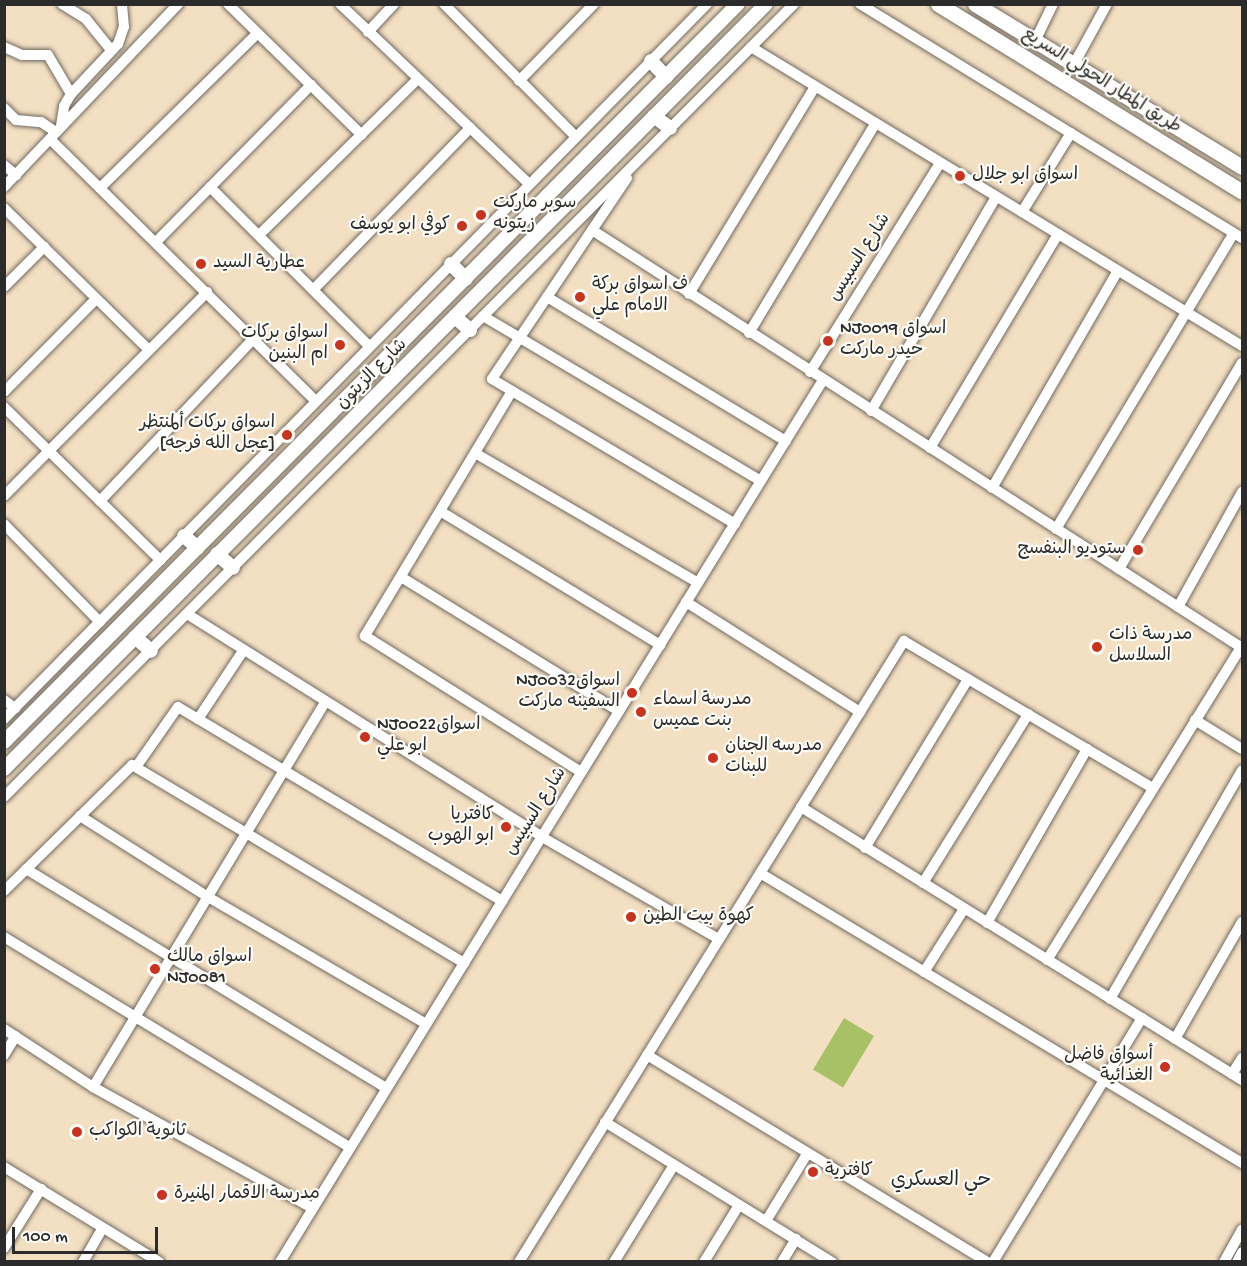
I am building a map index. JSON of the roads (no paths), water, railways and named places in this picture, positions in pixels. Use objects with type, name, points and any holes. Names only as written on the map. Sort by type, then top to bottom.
[{"type":"highway","name":"طريق المطار الحولي السريع","points":[[938,4],[1242,192]]},
{"type":"highway","name":"طريق المطار الحولي السريع","points":[[975,4],[1242,167]]},
{"type":"main road","name":"شارع الزيتون","points":[[4,742],[343,404],[738,4]]},
{"type":"main road","name":"شارع الزيتون","points":[[4,769],[766,4]]},
{"type":"main road","points":[[726,17],[735,20],[739,31]]},
{"type":"main road","points":[[651,61],[666,77]]},
{"type":"main road","points":[[654,116],[670,128]]},
{"type":"main road","points":[[451,264],[466,279]]},
{"type":"main road","points":[[455,317],[470,330]]},
{"type":"main road","points":[[343,404],[346,415],[358,415]]},
{"type":"main road","points":[[313,432],[323,436],[326,446]]},
{"type":"main road","points":[[184,536],[198,548]]},
{"type":"main road","points":[[217,554],[233,568]]},
{"type":"main road","points":[[135,637],[151,651]]},
{"type":"street","points":[[62,4],[86,19],[111,50]]},
{"type":"street","points":[[56,132],[64,106],[71,94],[111,50],[124,27],[122,4]]},
{"type":"street","points":[[4,187],[178,4]]},
{"type":"street","points":[[228,4],[362,135]]},
{"type":"street","points":[[340,4],[529,184]]},
{"type":"street","points":[[368,32],[394,4]]},
{"type":"street","points":[[444,4],[575,136]]},
{"type":"street","points":[[519,81],[594,4]]},
{"type":"street","points":[[4,718],[707,4]]},
{"type":"street","points":[[4,797],[795,4]]},
{"type":"street","points":[[860,4],[1238,235],[1187,312],[1056,529]]},
{"type":"street","points":[[1035,41],[1053,4]]},
{"type":"street","points":[[1074,64],[1107,4]]},
{"type":"street","points":[[100,188],[258,33]]},
{"type":"street","points":[[4,47],[22,55],[48,55],[71,94]]},
{"type":"street","points":[[751,47],[1242,346]]},
{"type":"street","points":[[259,235],[418,79]]},
{"type":"street","points":[[156,242],[311,85]]},
{"type":"street","points":[[688,294],[815,87]]},
{"type":"street","points":[[4,108],[16,120],[41,122],[56,132],[100,188],[316,401]]},
{"type":"street","points":[[749,333],[875,124]]},
{"type":"street","points":[[313,290],[470,128]]},
{"type":"street","points":[[1022,212],[1071,133]]},
{"type":"street","points":[[641,158],[492,379],[735,524]]},
{"type":"street","name":"شارع السبيس","points":[[810,372],[940,163]]},
{"type":"street","points":[[4,165],[16,175]]},
{"type":"street","points":[[210,187],[370,347]]},
{"type":"street","points":[[871,411],[996,197]]},
{"type":"street","points":[[4,208],[149,351]]},
{"type":"street","points":[[592,230],[688,294],[1242,646],[1047,960]]},
{"type":"street","points":[[930,448],[1058,234]]},
{"type":"street","points":[[4,287],[44,247]]},
{"type":"street","points":[[992,488],[1118,271]]},
{"type":"street","points":[[4,496],[207,292]]},
{"type":"street","points":[[547,297],[786,441]]},
{"type":"street","points":[[4,392],[96,299]]},
{"type":"street","points":[[483,316],[761,481]]},
{"type":"street","points":[[100,501],[254,339]]},
{"type":"street","points":[[1119,569],[1242,363]]},
{"type":"street","name":"شارع السبيس","points":[[280,1262],[823,380]]},
{"type":"street","points":[[512,391],[365,636],[581,772]]},
{"type":"street","points":[[4,407],[160,560]]},
{"type":"street","points":[[475,453],[698,583]]},
{"type":"street","points":[[1178,607],[1242,492]]},
{"type":"street","points":[[440,511],[660,645]]},
{"type":"street","points":[[4,524],[100,622]]},
{"type":"street","points":[[401,576],[619,711]]},
{"type":"street","points":[[686,602],[860,712]]},
{"type":"street","points":[[187,614],[324,704],[542,837],[719,939]]},
{"type":"street","points":[[519,1262],[904,641],[1153,788]]},
{"type":"street","points":[[198,719],[243,651]]},
{"type":"street","points":[[865,848],[968,679]]},
{"type":"street","points":[[4,700],[15,708]]},
{"type":"street","points":[[93,1088],[324,704]]},
{"type":"street","points":[[136,767],[178,707],[502,901]]},
{"type":"street","points":[[923,883],[1028,714]]},
{"type":"street","points":[[1196,720],[1242,749]]},
{"type":"street","points":[[987,922],[1087,749]]},
{"type":"street","points":[[4,891],[132,765],[464,963]]},
{"type":"street","points":[[1110,999],[1242,770]]},
{"type":"street","points":[[801,807],[1242,1080]]},
{"type":"street","points":[[80,816],[208,897],[426,1024]]},
{"type":"street","points":[[26,869],[386,1088]]},
{"type":"street","points":[[760,873],[1242,1163]]},
{"type":"street","points":[[924,972],[964,909]]},
{"type":"street","points":[[1175,1039],[1242,922]]},
{"type":"street","points":[[4,938],[350,1147]]},
{"type":"street","points":[[993,1262],[1142,1018]]},
{"type":"street","points":[[4,1029],[93,1088],[312,1208]]},
{"type":"street","points":[[4,1055],[16,1036]]},
{"type":"street","points":[[647,1055],[987,1262]]},
{"type":"street","points":[[1232,1074],[1242,1058]]},
{"type":"street","points":[[605,1122],[832,1262]]},
{"type":"street","points":[[766,1221],[807,1154]]},
{"type":"street","points":[[614,1262],[674,1165]]},
{"type":"street","points":[[4,1167],[159,1262]]},
{"type":"street","points":[[4,1248],[40,1189]]},
{"type":"street","points":[[704,1262],[739,1205]]},
{"type":"street","points":[[83,1262],[103,1227]]},
{"type":"street","points":[[1224,1262],[1242,1230]]},
{"type":"street","points":[[782,1262],[796,1239]]},
{"type":"street","points":[[1237,1262],[1242,1252]]},
{"type":"place","name":"اسواق ابو جلال","points":[[960,176]]},
{"type":"place","name":"سوبر ماركت زيتونه","points":[[481,215]]},
{"type":"place","name":"كوفي ابو يوسف","points":[[462,226]]},
{"type":"place","name":"عطارية السيد","points":[[201,264]]},
{"type":"place","name":"ف اسواق بركة الامام علي","points":[[580,297]]},
{"type":"place","name":"NJ0019 اسواق حيدر ماركت","points":[[828,341]]},
{"type":"place","name":"اسواق بركات ام البنين","points":[[340,345]]},
{"type":"place","name":"اسواق بركات ألمنتظر [عجل الله فرجه]","points":[[287,435]]},
{"type":"place","name":"ستوديو البنفسج","points":[[1138,550]]},
{"type":"place","name":"مدرسة ذات السلاسل","points":[[1097,647]]},
{"type":"place","name":"NJ0032اسواق السفينه ماركت","points":[[632,693]]},
{"type":"place","name":"مدرسة اسماء بنت عميس","points":[[641,712]]},
{"type":"place","name":"NJ0022اسواق ابو علي","points":[[365,737]]},
{"type":"place","name":"مدرسه الجنان للبنات","points":[[713,758]]},
{"type":"place","name":"كافتريا ابو الهوب","points":[[506,827]]},
{"type":"place","name":"كهوة بيت الطين","points":[[631,917]]},
{"type":"place","name":"اسواق مالك NJ0081","points":[[155,969]]},
{"type":"place","name":"أسواق فاضل الغذائية","points":[[1165,1067]]},
{"type":"place","name":"ثانوية الكواكب","points":[[77,1132]]},
{"type":"place","name":"كافترية","points":[[813,1172]]},
{"type":"place","name":"مدرسة الاقمار المنيرة","points":[[162,1195]]},
{"type":"district","name":"حي العسكري","points":[[941,1181]]}]
